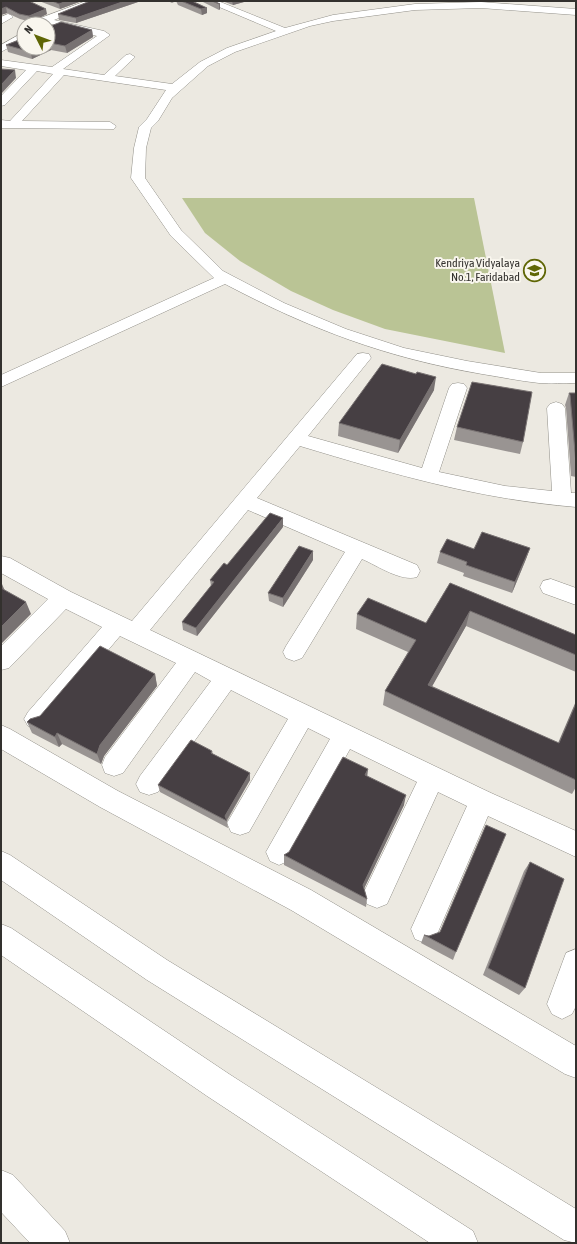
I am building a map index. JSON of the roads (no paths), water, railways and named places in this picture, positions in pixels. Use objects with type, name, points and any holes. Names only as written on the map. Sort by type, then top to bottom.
[{"type":"street","points":[[54,16],[95,1]]},
{"type":"street","points":[[56,20],[103,1]]},
{"type":"street","points":[[206,4],[284,31]]},
{"type":"street","points":[[206,4],[258,30],[210,50],[174,78],[152,121],[145,127],[140,148],[138,178],[176,233],[218,274],[278,306],[340,332],[400,352],[466,366],[541,378],[576,378]]},
{"type":"street","points":[[1,63],[156,86],[231,50],[284,31],[332,18],[415,7],[481,5],[576,12]]},
{"type":"street","points":[[46,9],[59,14]]},
{"type":"street","points":[[11,122],[57,71],[105,35],[56,24]]},
{"type":"street","points":[[1,30],[16,32]]},
{"type":"street","points":[[1,40],[16,34]]},
{"type":"street","points":[[1,49],[16,36]]},
{"type":"street","points":[[106,78],[130,57]]},
{"type":"street","points":[[1,103],[34,68]]},
{"type":"street","points":[[1,116],[11,122],[110,126]]},
{"type":"street","points":[[1,382],[225,278]]},
{"type":"street","points":[[36,719],[126,628],[244,501],[363,358]]},
{"type":"street","points":[[428,477],[458,388]]},
{"type":"street","points":[[296,439],[428,477],[518,494],[569,500],[556,408]]},
{"type":"street","points":[[244,501],[410,571]]},
{"type":"street","points":[[294,652],[358,549]]},
{"type":"street","points":[[1,565],[3,563],[63,598],[482,801],[576,844]]},
{"type":"street","points":[[551,586],[576,597]]},
{"type":"street","points":[[1,661],[63,598]]},
{"type":"street","points":[[114,765],[191,660]]},
{"type":"street","points":[[149,784],[227,677]]},
{"type":"street","points":[[240,823],[304,714]]},
{"type":"street","points":[[279,852],[346,734]]},
{"type":"street","points":[[1,736],[109,799],[301,900],[576,1063]]},
{"type":"street","points":[[377,894],[433,776]]},
{"type":"street","points":[[425,930],[482,801]]},
{"type":"street","points":[[1,864],[157,970],[576,1228]]},
{"type":"street","points":[[1,938],[218,1085],[461,1243]]},
{"type":"street","points":[[562,1004],[576,963]]},
{"type":"street","points":[[1,1187],[53,1243]]},
{"type":"place","name":"Kendriya Vidyalaya No.1, Faridabad","points":[[535,270]]}]
